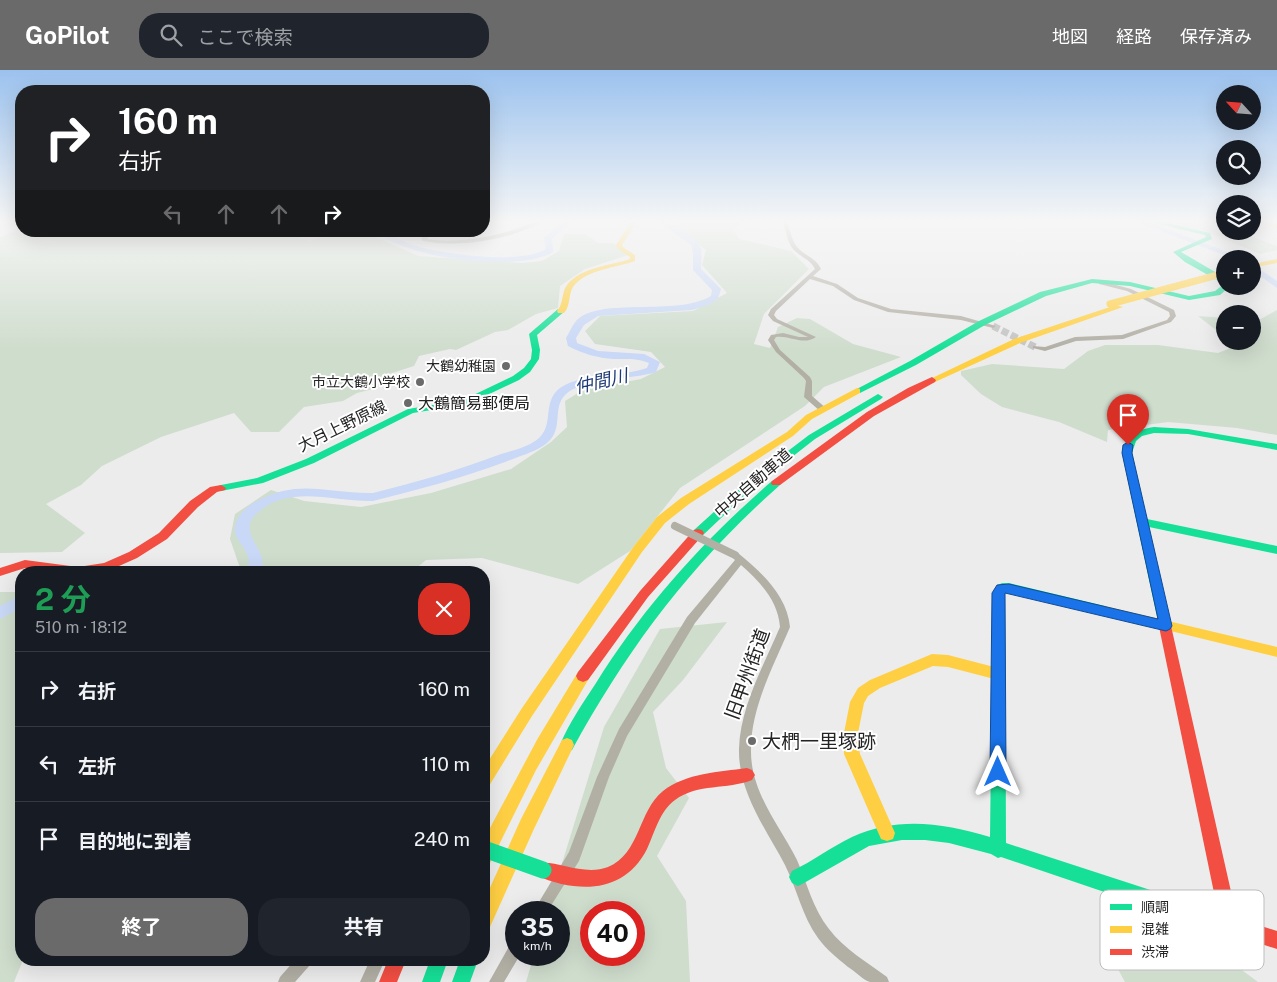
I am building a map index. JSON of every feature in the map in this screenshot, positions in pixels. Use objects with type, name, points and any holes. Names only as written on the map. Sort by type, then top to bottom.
[{"type":"main road","name":"大月上野原線","points":[[108,566],[133,555],[163,536],[194,504],[214,489],[258,481],[310,461],[411,410],[460,404],[523,374],[535,359],[533,334],[565,308],[566,294],[570,287],[583,276],[619,265]]},
{"type":"main road","points":[[1198,265],[1216,275]]},
{"type":"main road","points":[[1261,270],[1277,266]]},
{"type":"main road","name":"中央自動車道","points":[[490,845],[539,750],[591,663],[634,604],[666,566],[740,492],[810,438],[908,380],[1001,340],[1216,276]]},
{"type":"main road","name":"中央自動車道","points":[[490,908],[539,798],[586,711],[611,670],[656,605],[682,573],[732,522],[781,478],[827,442],[919,386],[986,354],[1115,306],[1216,280]]},
{"type":"main road","points":[[490,772],[546,683],[611,591],[637,549],[661,520],[685,501],[790,434],[810,417],[1043,294],[1092,281],[1130,284],[1189,298],[1216,293]]},
{"type":"main road","points":[[1222,890],[1127,453],[1128,445],[1132,438],[1146,431],[1180,430],[1277,447]]},
{"type":"main road","points":[[1142,522],[1277,550]]},
{"type":"main road","name":"大月上野原線","points":[[18,566],[24,564],[39,566]]},
{"type":"main road","name":"大月上野原線","points":[[0,572],[15,567]]},
{"type":"main road","points":[[998,850],[999,593],[1002,588],[1009,588],[1277,652]]},
{"type":"main road","points":[[887,833],[852,754],[850,738],[857,702],[863,692],[875,684],[932,660],[948,661],[998,674]]},
{"type":"main road","points":[[490,851],[563,877],[594,880],[609,876],[632,859],[654,815],[668,796],[696,783],[748,775]]},
{"type":"main road","points":[[798,877],[812,872],[866,839],[887,833],[919,830],[998,850],[1123,890]]},
{"type":"main road","points":[[1264,936],[1277,940]]},
{"type":"main road","points":[[388,982],[395,966]]},
{"type":"main road","points":[[431,982],[437,966]]},
{"type":"main road","points":[[461,982],[467,966]]},
{"type":"street","points":[[817,265],[817,270],[773,310],[771,315],[775,320],[809,334],[812,338],[802,339],[779,334],[771,339],[778,351],[807,377],[809,381],[808,396],[823,409]]},
{"type":"street","points":[[810,277],[838,286],[856,299],[890,311],[954,317],[988,324]]},
{"type":"street","points":[[1035,347],[1046,349],[1075,339],[1123,337],[1169,320],[1173,316],[1172,311],[1129,290],[1092,281]]},
{"type":"street","name":"旧甲州街道","points":[[661,520],[738,558],[749,566],[783,608],[786,618],[785,627],[747,725],[745,752],[748,775],[756,798],[798,877],[807,905],[824,935],[882,982]]},
{"type":"street","points":[[547,901],[574,856],[603,777],[623,733],[691,620],[738,558]]},
{"type":"street","points":[[285,982],[300,966]]},
{"type":"street","points":[[367,982],[375,966]]},
{"type":"street","points":[[496,982],[505,966]]},
{"type":"green space","points":[[0,265],[599,265],[585,269],[560,286],[558,308],[536,314],[508,330],[495,332],[456,350],[450,349],[419,356],[414,366],[383,376],[377,388],[357,393],[343,401],[304,407],[279,432],[251,432],[234,413],[161,437],[102,466],[81,485],[46,504],[85,533],[62,552],[0,553]]},
{"type":"green space","points":[[702,265],[805,265],[809,269],[764,314],[754,344],[770,348],[778,327],[797,318],[810,319],[853,344],[901,357],[824,387],[805,406],[680,488],[630,551],[578,584],[482,558],[426,560],[419,566],[239,566],[230,539],[235,514],[271,490],[304,501],[361,507],[431,493],[511,469],[551,442],[567,427],[565,401],[583,390],[641,379],[665,367],[651,352],[595,344],[585,331],[600,316],[693,311],[727,293]]},
{"type":"green space","points":[[1277,310],[1277,435],[1237,428],[1168,422],[1108,430],[1107,442],[1059,422],[1002,407],[981,394],[961,375],[961,371],[992,364],[1064,369],[1088,351],[1105,345],[1158,345],[1218,353],[1226,350],[1261,350],[1261,319]]},
{"type":"green space","points":[[1198,316],[1216,317],[1216,330]]},
{"type":"green space","points":[[0,592],[15,592],[15,966],[21,966],[14,982],[0,982]]},
{"type":"green space","points":[[727,622],[683,680],[653,712],[666,768],[689,798],[657,856],[686,901],[690,982],[526,982],[531,966],[570,966],[570,901],[550,901],[604,727],[660,629]]},
{"type":"green space","points":[[1118,970],[1242,970],[1258,982],[1125,982]]},
{"type":"waterway","name":"仲間川","points":[[256,566],[256,558],[242,535],[243,523],[252,510],[274,497],[289,492],[302,491],[342,496],[373,497],[475,468],[526,450],[543,441],[549,435],[556,400],[567,388],[588,380],[631,375],[652,370],[655,362],[644,357],[589,352],[572,344],[571,338],[580,323],[596,313],[692,307],[705,303],[715,297],[717,289],[697,270],[697,265]]},
{"type":"waterway","points":[[1261,273],[1277,285]]},
{"type":"waterway","name":"仲間川","points":[[0,613],[15,604]]},
{"type":"tunnel","points":[[993,326],[1035,347]]},
{"type":"traffic: fast","points":[[1195,265],[1216,275]]},
{"type":"traffic: fast","points":[[857,391],[913,363],[982,323],[1043,294],[1092,281],[1130,284],[1189,298],[1216,293]]},
{"type":"traffic: fast","points":[[221,488],[259,481],[310,461],[411,411],[465,402],[516,378],[527,370],[535,359],[536,350],[533,334],[561,311]]},
{"type":"traffic: fast","points":[[698,533],[751,484],[812,437],[878,397]]},
{"type":"traffic: fast","points":[[1163,617],[1127,453],[1132,440],[1142,432],[1169,430],[1208,434],[1277,447]]},
{"type":"traffic: fast","points":[[567,745],[610,672],[659,604],[714,540],[776,483]]},
{"type":"traffic: fast","points":[[1142,522],[1277,550]]},
{"type":"traffic: fast","points":[[998,850],[999,593],[1002,588],[1009,588],[1105,611]]},
{"type":"traffic: fast","points":[[798,877],[868,838],[902,831],[949,835],[972,840],[1121,890]]},
{"type":"traffic: fast","points":[[490,851],[543,870]]},
{"type":"traffic: fast","points":[[431,982],[437,966]]},
{"type":"traffic: fast","points":[[461,982],[467,966]]},
{"type":"traffic: slow","points":[[561,311],[564,308],[569,287],[578,279],[592,271],[619,265]]},
{"type":"traffic: slow","points":[[1110,304],[1216,275]]},
{"type":"traffic: slow","points":[[932,380],[1017,341],[1119,307]]},
{"type":"traffic: slow","points":[[661,520],[685,501],[790,434],[809,417],[857,391]]},
{"type":"traffic: slow","points":[[490,771],[527,712],[638,549],[661,520]]},
{"type":"traffic: slow","points":[[1105,611],[1277,652]]},
{"type":"traffic: slow","points":[[887,833],[852,754],[850,738],[857,702],[863,692],[875,684],[932,660],[948,661],[998,674]]},
{"type":"traffic: slow","points":[[490,845],[531,765],[583,676]]},
{"type":"traffic: slow","points":[[490,908],[527,825],[567,745]]},
{"type":"traffic: jam","points":[[776,483],[871,414],[932,380]]},
{"type":"traffic: jam","points":[[108,566],[133,555],[163,536],[194,504],[214,489],[221,488]]},
{"type":"traffic: jam","points":[[583,676],[644,594],[698,533]]},
{"type":"traffic: jam","points":[[19,566],[25,564],[40,566]]},
{"type":"traffic: jam","points":[[0,572],[15,567]]},
{"type":"traffic: jam","points":[[1163,617],[1222,890]]},
{"type":"traffic: jam","points":[[543,870],[586,879],[612,874],[623,868],[633,857],[656,811],[670,795],[697,783],[747,775]]},
{"type":"traffic: jam","points":[[1264,936],[1277,940]]},
{"type":"traffic: jam","points":[[388,982],[395,966]]},
{"type":"place","name":"大鶴幼稚園","points":[[506,366]]},
{"type":"place","name":"市立大鶴小学校","points":[[420,382]]},
{"type":"place","name":"大鶴簡易郵便局","points":[[408,403]]},
{"type":"place","name":"大椚一里塚跡","points":[[752,741]]},
{"type":"route","points":[[998,772],[999,593],[1002,588],[1009,588],[1166,626],[1127,453],[1128,445]]}]
